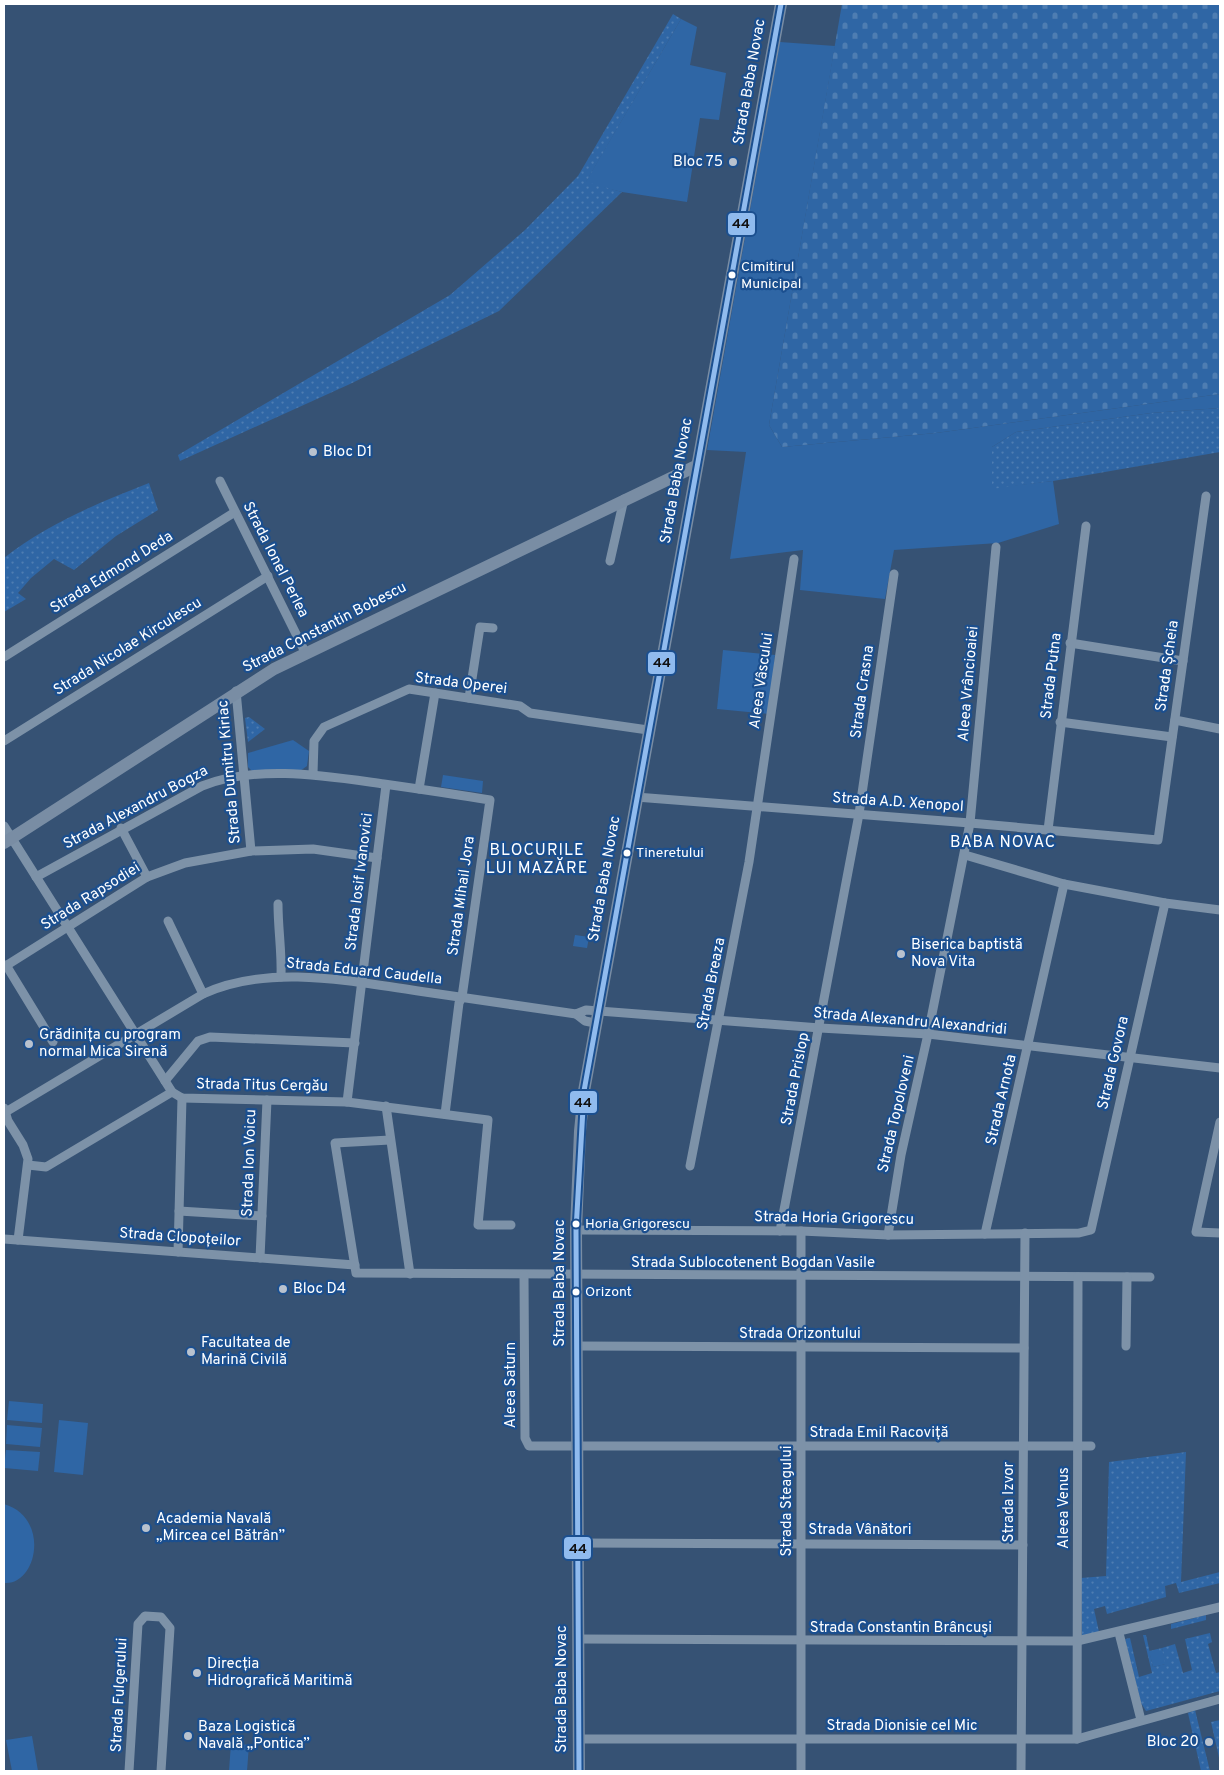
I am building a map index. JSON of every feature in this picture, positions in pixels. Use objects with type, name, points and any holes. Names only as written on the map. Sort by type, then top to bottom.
[{"type":"main road","name":"Strada Baba Novac","points":[[579,1771],[576,1230],[580,1131],[584,1091],[780,4]]},
{"type":"main road","name":"Strada Constantin Bobescu","points":[[8,840],[236,691],[305,652],[696,466]]},
{"type":"street","name":"Strada Ionel Perlea","points":[[220,481],[305,652]]},
{"type":"street","name":"Strada Șcheia","points":[[1158,840],[1206,496]]},
{"type":"street","points":[[610,561],[624,499]]},
{"type":"street","name":"Strada Edmond Deda","points":[[4,657],[235,512]]},
{"type":"street","name":"Strada Putna","points":[[1048,830],[1086,526]]},
{"type":"street","name":"Aleea Vrâncioaiei","points":[[970,822],[996,547]]},
{"type":"street","name":"Aleea Vâscului","points":[[758,806],[794,559]]},
{"type":"street","name":"Strada Crasna","points":[[859,814],[894,574]]},
{"type":"street","name":"Strada Nicolae Kirculescu","points":[[4,741],[268,576]]},
{"type":"street","points":[[469,698],[480,627],[493,628]]},
{"type":"street","points":[[1070,643],[1183,661]]},
{"type":"street","name":"Strada Operei","points":[[313,774],[314,741],[324,727],[409,689],[520,706],[530,713],[648,730]]},
{"type":"street","name":"Strada Dumitru Kiriac","points":[[236,691],[251,850]]},
{"type":"street","points":[[420,789],[435,693]]},
{"type":"street","points":[[1175,720],[1220,729]]},
{"type":"street","points":[[1060,722],[1172,736]]},
{"type":"street","name":"Strada Alexandru Bogza","points":[[36,877],[122,828],[202,786],[225,778],[244,775],[313,774],[490,800]]},
{"type":"street","name":"Strada Iosif Ivanovici","points":[[346,1102],[355,1044],[386,785]]},
{"type":"street","name":"Strada A.D. Xenopol","points":[[636,797],[970,822],[1158,840]]},
{"type":"street","name":"Strada Mihail Jora","points":[[445,1114],[459,1003],[462,997],[490,800]]},
{"type":"street","name":"Strada Breaza","points":[[690,1166],[758,806]]},
{"type":"street","name":"Strada Prislop","points":[[780,1231],[820,1028],[859,814]]},
{"type":"street","name":"Strada Topoloveni","points":[[888,1235],[901,1155],[928,1034],[965,855],[970,822]]},
{"type":"street","points":[[4,826],[8,840],[36,877],[172,1092],[46,1168],[36,1168],[28,1165]]},
{"type":"street","points":[[122,828],[147,877]]},
{"type":"street","name":"Strada Rapsodiei","points":[[5,966],[147,877],[185,863],[251,850],[313,849],[377,858]]},
{"type":"street","points":[[965,855],[1064,884],[1165,903],[1220,910]]},
{"type":"street","name":"Strada Arnota","points":[[986,1234],[1064,884]]},
{"type":"street","name":"Strada Govora","points":[[1091,1230],[1128,1059],[1165,903]]},
{"type":"street","points":[[278,904],[278,928],[282,941],[281,977]]},
{"type":"street","points":[[168,921],[203,994]]},
{"type":"street","points":[[5,966],[53,1042]]},
{"type":"street","name":"Strada Eduard Caudella","points":[[5,1111],[203,994],[237,981],[281,977],[361,983],[576,1014],[586,1010],[596,1017]]},
{"type":"street","name":"Strada Alexandru Alexandridi","points":[[596,1017],[718,1021],[928,1034],[1128,1059],[1220,1068]]},
{"type":"street","points":[[165,1081],[198,1040],[210,1038],[355,1044]]},
{"type":"street","name":"Strada Titus Cergău","points":[[172,1092],[182,1098],[346,1102],[488,1120],[478,1225],[511,1224]]},
{"type":"street","points":[[178,1252],[182,1098]]},
{"type":"street","name":"Strada Ion Voicu","points":[[260,1258],[266,1100]]},
{"type":"street","points":[[386,1106],[410,1274]]},
{"type":"street","points":[[5,1111],[8,1121],[23,1145],[28,1165],[24,1182],[18,1240]]},
{"type":"street","points":[[1220,1122],[1196,1232],[1220,1233]]},
{"type":"street","points":[[356,1269],[335,1143],[390,1140]]},
{"type":"street","points":[[179,1211],[262,1216]]},
{"type":"street","name":"Strada Horia Grigorescu","points":[[576,1230],[801,1231],[888,1235],[1079,1233],[1091,1230]]},
{"type":"street","name":"Strada Steagului","points":[[801,1231],[801,1771]]},
{"type":"street","name":"Strada Izvor","points":[[1022,1771],[1025,1233]]},
{"type":"street","name":"Strada Clopoțeilor","points":[[4,1239],[260,1258],[356,1269]]},
{"type":"street","name":"Strada Sublocotenent Bogdan Vasile","points":[[356,1269],[410,1274],[576,1276],[1150,1277]]},
{"type":"street","name":"Aleea Saturn","points":[[524,1275],[525,1443],[529,1446],[577,1446]]},
{"type":"street","name":"Aleea Venus","points":[[1077,1739],[1078,1277]]},
{"type":"street","points":[[1126,1346],[1127,1277]]},
{"type":"street","name":"Strada Orizontului","points":[[576,1346],[1024,1348]]},
{"type":"street","name":"Strada Emil Racoviță","points":[[577,1446],[1091,1446]]},
{"type":"street","name":"Strada Vânători","points":[[578,1544],[1023,1545]]},
{"type":"street","name":"Strada Constantin Brâncuși","points":[[578,1640],[1077,1641],[1119,1633],[1220,1607]]},
{"type":"street","name":"Strada Fulgerului","points":[[129,1771],[138,1624],[145,1616],[161,1617],[170,1628],[161,1771]]},
{"type":"street","points":[[1119,1633],[1142,1720]]},
{"type":"street","name":"Strada Dionisie cel Mic","points":[[579,1738],[801,1740],[1077,1739],[1220,1699]]},
{"type":"green space","name":"Cimitirul Municipal","points":[[842,4],[1220,4],[1220,394],[936,433],[782,447],[769,425]]},
{"type":"green space","points":[[673,14],[681,19],[586,182],[622,192],[499,311],[350,384],[180,461],[178,455],[450,295],[525,230],[578,176]]},
{"type":"green space","points":[[681,19],[697,27],[690,65],[726,73],[719,120],[700,118],[687,202],[622,192],[585,183]]},
{"type":"green space","points":[[780,42],[835,46],[769,425],[782,447],[936,433],[1220,394],[1220,408],[1151,413],[1016,432],[992,447],[992,488],[1053,481],[1059,524],[998,543],[894,550],[885,599],[800,590],[803,550],[730,559],[746,452],[707,450]]},
{"type":"green space","points":[[1220,408],[1220,452],[1053,481],[992,489],[992,447],[1016,432],[1151,413]]},
{"type":"green space","points":[[149,483],[158,510],[116,536],[74,570],[54,559],[31,578],[18,593],[26,599],[4,612],[4,558],[20,546],[74,515]]},
{"type":"green space","points":[[723,650],[775,655],[769,714],[717,709]]},
{"type":"green space","points":[[249,717],[265,729],[248,742],[245,718]]},
{"type":"green space","points":[[293,740],[309,751],[307,766],[300,771],[252,771],[248,767],[248,753]]},
{"type":"green space","points":[[443,775],[483,781],[482,793],[441,787]]},
{"type":"green space","points":[[575,935],[589,937],[587,948],[573,946]]},
{"type":"green space","points":[[9,1401],[43,1404],[42,1423],[7,1420]]},
{"type":"green space","points":[[59,1420],[88,1423],[83,1475],[54,1472]]},
{"type":"green space","points":[[7,1425],[42,1428],[40,1447],[6,1444]]},
{"type":"green space","points":[[6,1450],[40,1452],[38,1471],[4,1468]]},
{"type":"green space","points":[[1186,1452],[1181,1582],[1220,1572],[1220,1583],[1179,1593],[1176,1583],[1165,1586],[1166,1597],[1107,1614],[1105,1606],[1094,1609],[1099,1632],[1082,1637],[1081,1578],[1106,1576],[1109,1462]]},
{"type":"green space","points":[[4,1504],[19,1512],[28,1523],[33,1536],[34,1550],[31,1563],[25,1574],[15,1581],[4,1583]]},
{"type":"green space","points":[[1206,1615],[1206,1620],[1171,1629],[1171,1624]]},
{"type":"green space","points":[[1210,1633],[1212,1642],[1208,1644],[1216,1673],[1220,1672],[1220,1691],[1146,1711],[1141,1703],[1125,1639],[1130,1638],[1139,1677],[1152,1673],[1143,1635],[1146,1635],[1153,1667],[1165,1664],[1162,1648],[1175,1644],[1183,1673],[1192,1670],[1185,1639]]},
{"type":"green space","points":[[1162,1648],[1166,1664],[1153,1667],[1149,1651]]},
{"type":"green space","points":[[1195,1710],[1210,1771],[1201,1771],[1188,1713]]},
{"type":"green space","points":[[1220,1720],[1220,1762],[1211,1722]]},
{"type":"green space","points":[[32,1736],[38,1771],[12,1771],[6,1740]]},
{"type":"green space","points":[[231,1743],[249,1745],[247,1771],[229,1771]]},
{"type":"transit line","name":"44","points":[[579,1771],[576,1230],[584,1091],[781,4]]},
{"type":"place","name":"Bloc 75","points":[[733,162]]},
{"type":"place","name":"Cimitirul Municipal","points":[[732,275]]},
{"type":"place","name":"Bloc D1","points":[[313,452]]},
{"type":"place","name":"Tineretului","points":[[627,853]]},
{"type":"place","name":"Biserica baptistă Nova Vita","points":[[901,954]]},
{"type":"place","name":"Grădinița cu program normal Mica Sirenă","points":[[29,1044]]},
{"type":"place","name":"Horia Grigorescu","points":[[576,1224]]},
{"type":"place","name":"Bloc D4","points":[[283,1289]]},
{"type":"place","name":"Orizont","points":[[576,1292]]},
{"type":"place","name":"Facultatea de Marină Civilă","points":[[191,1352]]},
{"type":"place","name":"Academia Navală „Mircea cel Bătrân”","points":[[146,1528]]},
{"type":"place","name":"Direcția Hidrografică Maritimă","points":[[197,1673]]},
{"type":"place","name":"Baza Logistică Navală „Pontica”","points":[[188,1736]]},
{"type":"place","name":"Bloc 20","points":[[1209,1742]]},
{"type":"district","name":"BABA NOVAC","points":[[1003,843]]},
{"type":"district","name":"BLOCURILE LUI MAZĂRE","points":[[537,860]]}]
